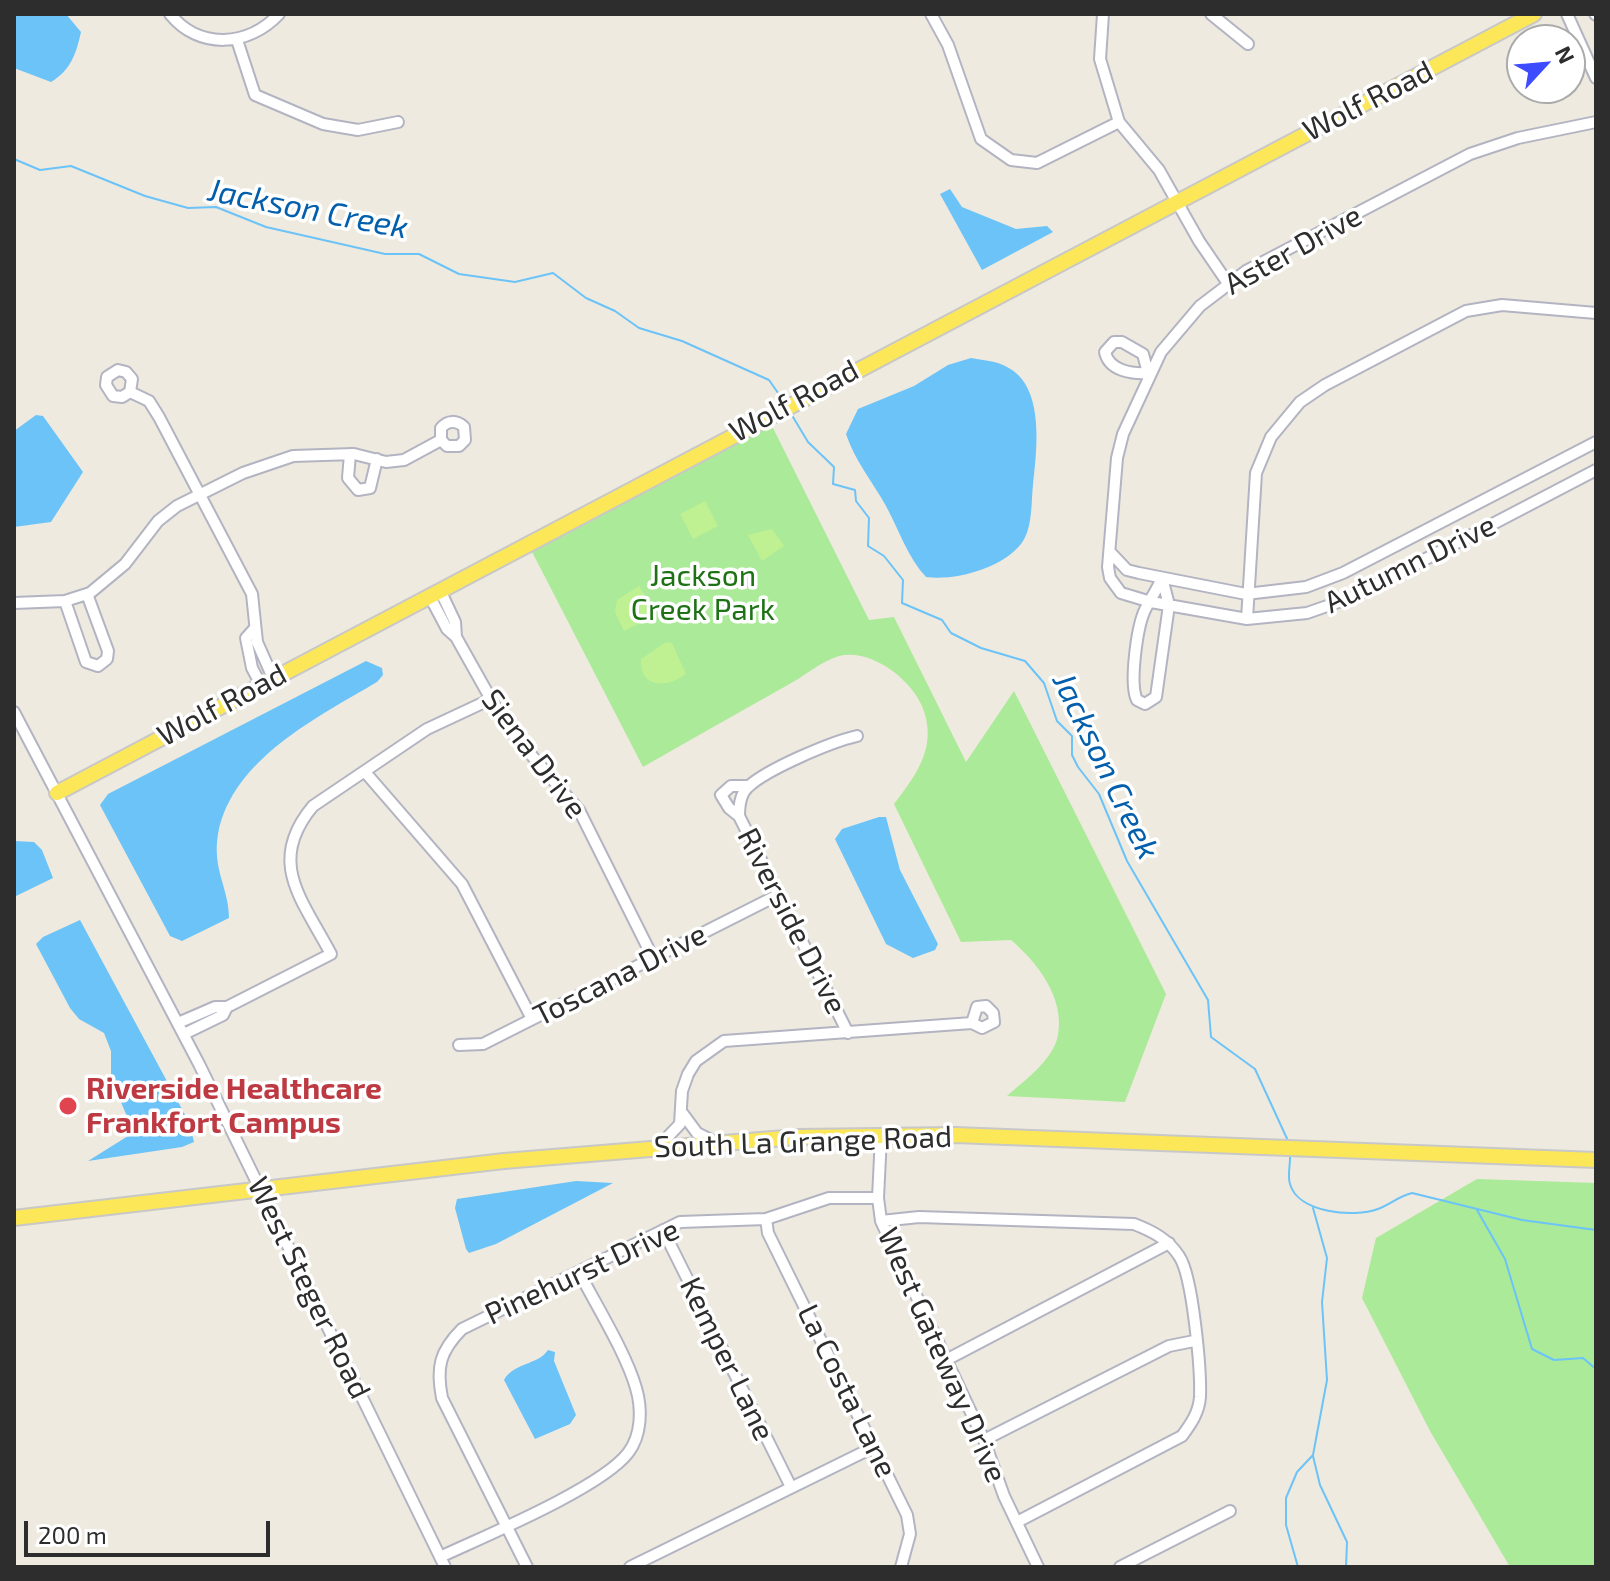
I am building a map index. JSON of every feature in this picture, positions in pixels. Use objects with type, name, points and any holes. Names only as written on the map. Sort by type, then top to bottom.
[{"type":"main road","name":"Wolf Road","points":[[57,793],[780,408],[1534,14]]},
{"type":"main road","name":"South La Grange Road","points":[[14,1218],[715,1142],[881,1136],[1596,1160]]},
{"type":"street","points":[[170,14],[193,34],[210,40],[237,40],[262,29],[279,14]]},
{"type":"street","points":[[931,14],[948,45],[981,139],[1011,160],[1037,163],[1119,122]]},
{"type":"street","points":[[1103,14],[1100,59],[1119,122],[1159,170],[1175,201],[1227,282]]},
{"type":"street","points":[[1211,14],[1248,44]]},
{"type":"street","points":[[1567,14],[1596,78]]},
{"type":"street","points":[[237,40],[255,95],[323,124],[358,130],[398,122]]},
{"type":"street","name":"Aster Drive","points":[[1110,552],[1117,458],[1129,416],[1148,373],[1172,337],[1227,282],[1470,154],[1518,138],[1596,122]]},
{"type":"street","points":[[1247,619],[1246,594],[1256,473],[1271,437],[1300,402],[1325,385],[1466,311],[1502,305],[1596,313]]},
{"type":"street","points":[[130,392],[149,401],[252,594],[255,628],[267,681]]},
{"type":"street","points":[[14,603],[29,605],[65,601],[107,583],[158,521],[200,494],[243,473],[293,456],[350,454],[404,460],[441,440]]},
{"type":"street","name":"Autumn Drive","points":[[1110,552],[1127,570],[1246,594],[1281,592],[1327,580],[1596,442]]},
{"type":"street","points":[[350,454],[348,478],[358,490],[364,491],[373,482],[377,459]]},
{"type":"street","name":"Autumn Drive","points":[[1110,552],[1109,572],[1114,586],[1131,598],[1247,619],[1307,613],[1338,603],[1596,470]]},
{"type":"street","points":[[1162,578],[1169,605],[1156,697],[1152,703],[1140,703],[1133,692],[1144,611],[1162,578]]},
{"type":"street","name":"Siena Drive","points":[[434,592],[455,622],[456,637],[506,726],[579,810],[653,958]]},
{"type":"street","points":[[65,601],[86,662],[98,666],[107,659],[108,651],[87,594]]},
{"type":"street","points":[[14,613],[29,605]]},
{"type":"street","points":[[178,1023],[215,1007],[227,1007],[331,954],[294,882],[289,843],[298,823],[313,806],[427,729],[489,700]]},
{"type":"street","name":"West Steger Road","points":[[14,712],[184,1034],[443,1562]]},
{"type":"street","name":"Riverside Drive","points":[[848,1033],[739,816],[739,804],[749,786],[833,742],[857,736]]},
{"type":"street","points":[[365,772],[462,884],[532,1019]]},
{"type":"street","points":[[739,816],[721,795],[731,786],[749,786]]},
{"type":"street","name":"Toscana Drive","points":[[459,1045],[483,1044],[778,895]]},
{"type":"street","points":[[184,1034],[223,1015],[227,1007]]},
{"type":"street","points":[[659,1146],[674,1133],[683,1114],[682,1091],[696,1061],[724,1041],[972,1023]]},
{"type":"street","points":[[683,1114],[697,1133],[715,1142]]},
{"type":"street","name":"West Gateway Drive","points":[[881,1136],[878,1198],[881,1221],[984,1440],[994,1471],[1038,1567]]},
{"type":"street","name":"Pinehurst Drive","points":[[505,1526],[442,1398],[438,1375],[441,1356],[446,1345],[462,1329],[680,1222],[766,1219],[829,1198],[878,1198]]},
{"type":"street","points":[[881,1221],[919,1217],[1134,1224],[1169,1243],[1186,1270],[1200,1399],[1194,1420],[1182,1436],[1017,1522]]},
{"type":"street","name":"La Costa Lane","points":[[766,1219],[768,1233],[907,1515],[910,1534],[901,1567]]},
{"type":"street","name":"Kemper Lane","points":[[663,1230],[791,1487]]},
{"type":"street","points":[[946,1360],[1169,1243]]},
{"type":"street","points":[[443,1562],[605,1475],[629,1452],[638,1431],[640,1408],[635,1385],[579,1272]]},
{"type":"street","points":[[984,1440],[1169,1346],[1194,1341]]},
{"type":"street","points":[[630,1567],[874,1447]]},
{"type":"street","points":[[1120,1567],[1230,1511]]},
{"type":"street","points":[[505,1526],[527,1567]]},
{"type":"green space","name":"Jackson Creek Park","points":[[768,418],[869,620],[894,617],[966,762],[1014,691],[1166,994],[1125,1102],[1007,1096],[1051,1053],[1058,1035],[1057,1008],[1039,970],[1011,940],[961,942],[894,804],[918,770],[928,733],[922,706],[916,695],[888,668],[863,656],[832,658],[643,767],[530,548]]},
{"type":"green space","points":[[705,501],[718,526],[693,539],[680,514]]},
{"type":"green space","points":[[772,529],[784,546],[762,561],[748,535]]},
{"type":"green space","points":[[639,586],[656,615],[624,631],[615,612],[617,600]]},
{"type":"green space","points":[[666,642],[672,643],[686,674],[671,682],[656,683],[645,676],[641,659]]},
{"type":"green space","points":[[1477,1179],[1596,1183],[1596,1567],[1510,1567],[1430,1431],[1362,1298],[1376,1238]]},
{"type":"water","points":[[14,14],[66,14],[81,32],[72,61],[51,82],[14,68]]},
{"type":"water","points":[[950,189],[962,207],[1016,229],[1047,226],[1053,232],[982,270],[940,194]]},
{"type":"water","points":[[971,358],[1007,367],[1028,388],[1037,437],[1030,523],[1021,544],[991,566],[964,575],[926,577],[909,553],[846,434],[858,409],[914,386],[948,365]]},
{"type":"water","points":[[36,415],[43,416],[83,472],[51,522],[14,527],[14,431]]},
{"type":"water","points":[[366,661],[382,668],[383,675],[377,682],[281,743],[240,784],[226,807],[218,834],[217,858],[229,918],[182,941],[170,936],[100,805],[108,794]]},
{"type":"water","points":[[886,817],[900,870],[938,944],[935,950],[913,958],[886,944],[835,839],[842,829]]},
{"type":"water","points":[[14,841],[34,842],[42,850],[53,878],[14,897]]},
{"type":"water","points":[[80,920],[189,1122],[194,1142],[182,1147],[88,1161],[128,1136],[132,1128],[111,1079],[111,1051],[104,1033],[79,1019],[70,1008],[36,944],[43,937]]},
{"type":"water","points":[[576,1181],[613,1183],[496,1244],[469,1253],[466,1249],[455,1208],[457,1199]]},
{"type":"water","points":[[548,1350],[555,1352],[554,1361],[576,1415],[570,1424],[535,1439],[504,1380],[513,1370],[538,1359]]},
{"type":"waterway","name":"Jackson Creek","points":[[14,159],[40,170],[71,166],[145,196],[188,208],[216,207],[266,227],[385,254],[419,254],[459,274],[515,282],[553,273],[586,298],[615,311],[639,328],[682,341],[769,380],[785,403]]},
{"type":"waterway","name":"Jackson Creek","points":[[790,412],[808,442],[834,467],[833,484],[855,490],[856,501],[869,518],[868,546],[884,556],[903,580],[902,603],[942,620],[951,633],[981,648],[1025,661],[1044,683],[1057,721],[1072,736],[1072,755],[1078,767],[1099,794],[1127,861],[1208,1000],[1211,1037],[1255,1069],[1289,1143]]},
{"type":"waterway","points":[[1290,1153],[1289,1181],[1295,1194],[1328,1211],[1368,1212],[1412,1193],[1522,1220],[1596,1230]]},
{"type":"waterway","name":"Jackson Creek","points":[[1298,1567],[1286,1525],[1286,1498],[1297,1472],[1313,1455],[1327,1380],[1322,1302],[1327,1258],[1313,1208]]},
{"type":"waterway","points":[[1477,1210],[1505,1259],[1532,1349],[1554,1360],[1583,1358],[1596,1369]]},
{"type":"waterway","points":[[1313,1456],[1320,1485],[1347,1542],[1346,1567]]},
{"type":"place","name":"Riverside Healthcare Frankfort Campus","points":[[68,1106]]}]
